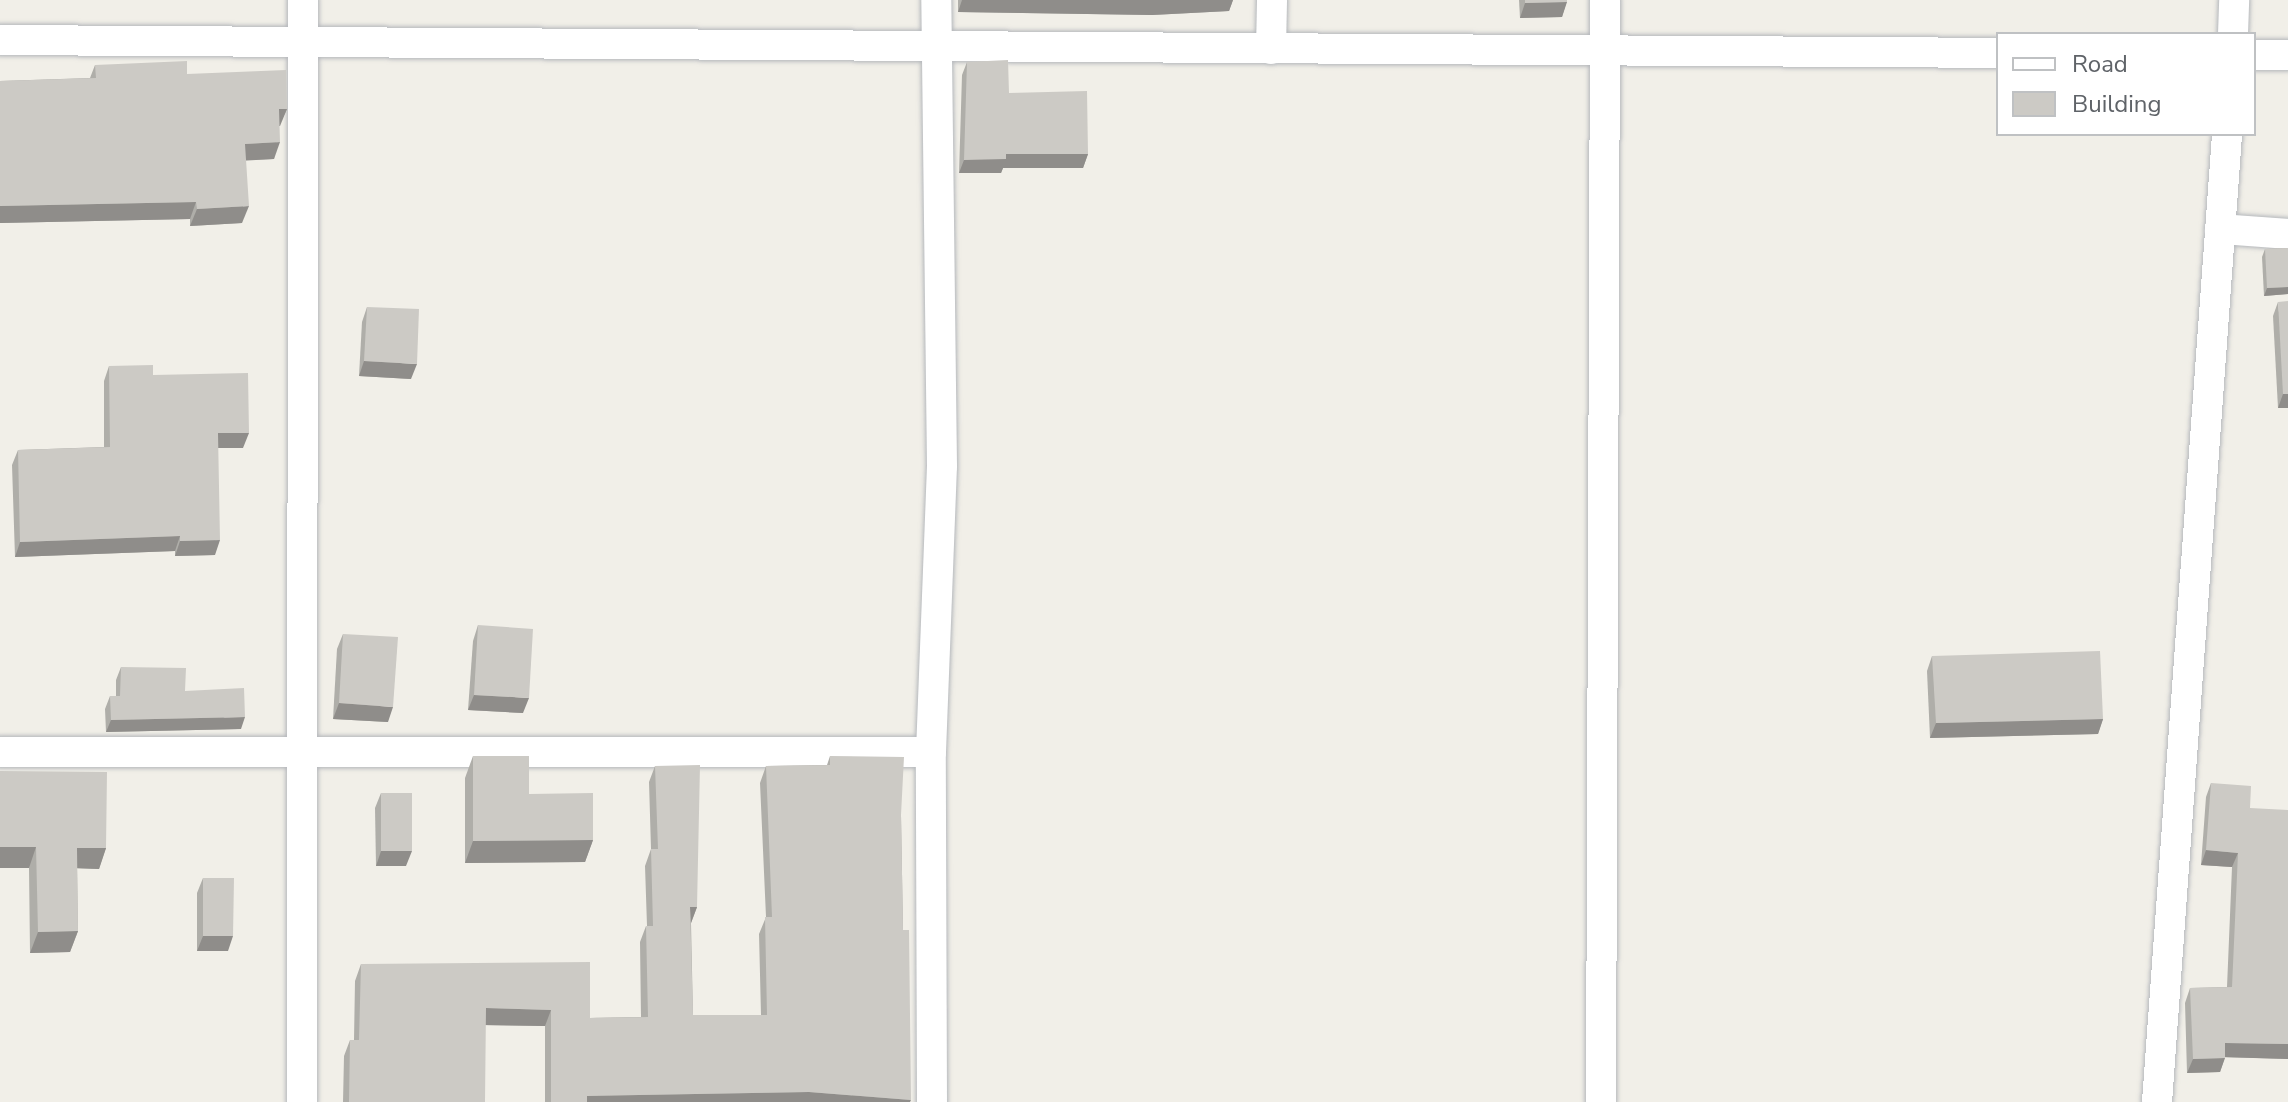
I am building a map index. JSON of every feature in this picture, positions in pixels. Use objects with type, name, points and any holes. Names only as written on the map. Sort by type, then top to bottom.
[{"type":"street","points":[[302,1102],[303,0]]},
{"type":"street","points":[[932,1102],[931,752],[942,466],[936,0]]},
{"type":"street","points":[[1271,49],[1272,0]]},
{"type":"street","points":[[1601,1102],[1605,0]]},
{"type":"street","points":[[2233,32],[2234,0]]},
{"type":"street","points":[[0,40],[1996,53]]},
{"type":"street","points":[[2256,55],[2288,55]]},
{"type":"street","points":[[2157,1102],[2227,136]]},
{"type":"street","points":[[2220,229],[2288,234]]},
{"type":"street","points":[[0,752],[303,755],[931,752]]},
{"type":"building","points":[[1525,0],[1567,0],[1567,2],[1525,3]]},
{"type":"building","points":[[1008,60],[1009,93],[1087,91],[1088,154],[1006,154],[1006,159],[964,160],[967,62]]},
{"type":"building","points":[[187,61],[187,74],[286,70],[287,109],[279,109],[280,142],[245,144],[249,206],[197,209],[196,202],[0,206],[0,81],[96,78],[95,65]]},
{"type":"building","points":[[2288,248],[2288,287],[2267,288],[2265,249]]},
{"type":"building","points":[[2288,301],[2288,394],[2283,394],[2278,302]]},
{"type":"building","points":[[367,307],[419,309],[417,364],[364,361]]},
{"type":"building","points":[[153,365],[153,375],[248,373],[249,433],[218,433],[220,540],[180,541],[180,536],[20,542],[18,450],[110,447],[109,366]]},
{"type":"building","points":[[478,625],[533,629],[529,698],[474,695]]},
{"type":"building","points":[[343,634],[398,637],[393,707],[339,703]]},
{"type":"building","points":[[2100,651],[2103,719],[1936,723],[1932,656]]},
{"type":"building","points":[[121,667],[186,668],[185,691],[244,688],[245,717],[111,720],[110,696],[120,696]]},
{"type":"building","points":[[473,756],[529,756],[529,794],[593,793],[593,840],[473,841]]},
{"type":"building","points":[[830,756],[904,757],[901,815],[903,930],[909,930],[911,1100],[809,1092],[587,1096],[587,1102],[551,1102],[551,1010],[486,1008],[485,1102],[349,1102],[350,1040],[359,1040],[361,964],[590,962],[590,1018],[648,1017],[646,926],[653,926],[651,849],[658,849],[655,766],[700,765],[697,907],[690,907],[693,1015],[767,1015],[765,917],[772,917],[766,766],[830,765]]},
{"type":"building","points":[[0,771],[107,772],[106,848],[77,848],[78,931],[38,932],[36,847],[0,847]]},
{"type":"building","points":[[2211,783],[2251,786],[2250,808],[2288,810],[2288,1044],[2225,1043],[2225,1058],[2193,1059],[2190,988],[2232,987],[2238,853],[2206,850]]},
{"type":"building","points":[[381,793],[412,793],[412,851],[381,851]]},
{"type":"building","points":[[203,878],[234,878],[233,936],[203,936]]}]
